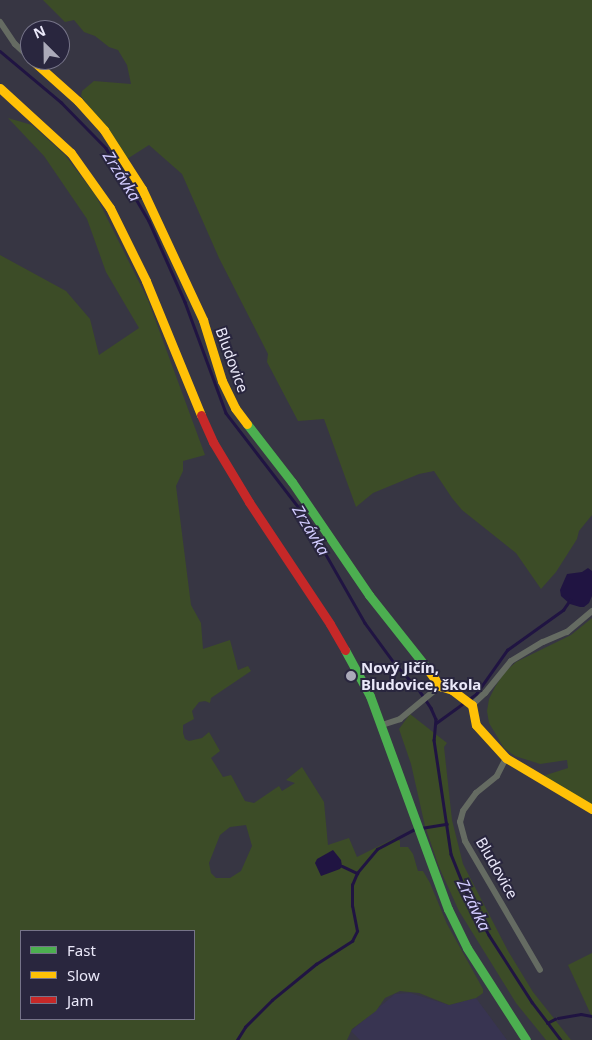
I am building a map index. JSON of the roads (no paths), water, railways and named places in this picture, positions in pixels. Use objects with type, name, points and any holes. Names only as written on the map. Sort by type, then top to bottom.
[{"type":"main road","name":"Bludovice","points":[[43,70],[78,101],[104,130],[150,206],[202,320],[222,381],[235,408],[292,482],[369,595],[438,688],[452,690],[472,705]]},
{"type":"main road","points":[[0,88],[62,144],[101,193],[143,273],[213,442],[244,495],[342,644],[373,701],[433,872],[448,909],[467,948],[526,1040]]},
{"type":"main road","points":[[472,705],[474,719],[481,732],[506,758],[592,809]]},
{"type":"street","name":"Bludovice","points":[[0,22],[20,49]]},
{"type":"street","points":[[472,705],[486,693],[511,661],[543,642],[567,632],[592,612]]},
{"type":"street","points":[[382,725],[398,720],[438,688]]},
{"type":"street","name":"Bludovice","points":[[506,758],[497,776],[476,793],[463,811],[461,828],[465,841],[540,970]]},
{"type":"waterway","name":"Zrzávka","points":[[0,51],[61,102],[106,148],[149,221],[185,302],[226,413],[300,509],[365,623],[395,664],[419,690],[431,708],[436,719],[434,740],[451,854],[469,899],[489,935],[532,1002],[561,1040]]},
{"type":"waterway","points":[[468,700],[476,694],[507,650],[563,610],[570,600]]},
{"type":"waterway","points":[[436,723],[464,703]]},
{"type":"waterway","points":[[421,828],[447,824]]},
{"type":"waterway","points":[[237,1040],[245,1027],[272,1000],[316,964],[352,941],[357,931],[352,906],[352,885],[357,873],[377,849],[415,829]]},
{"type":"waterway","points":[[342,866],[357,873]]},
{"type":"waterway","points":[[558,1018],[581,1014],[592,1016]]},
{"type":"waterway","name":"Zrzávka","points":[[547,1023],[555,1019]]},
{"type":"place","name":"Nový Jičín, Bludovice, škola","points":[[351,676]]}]
